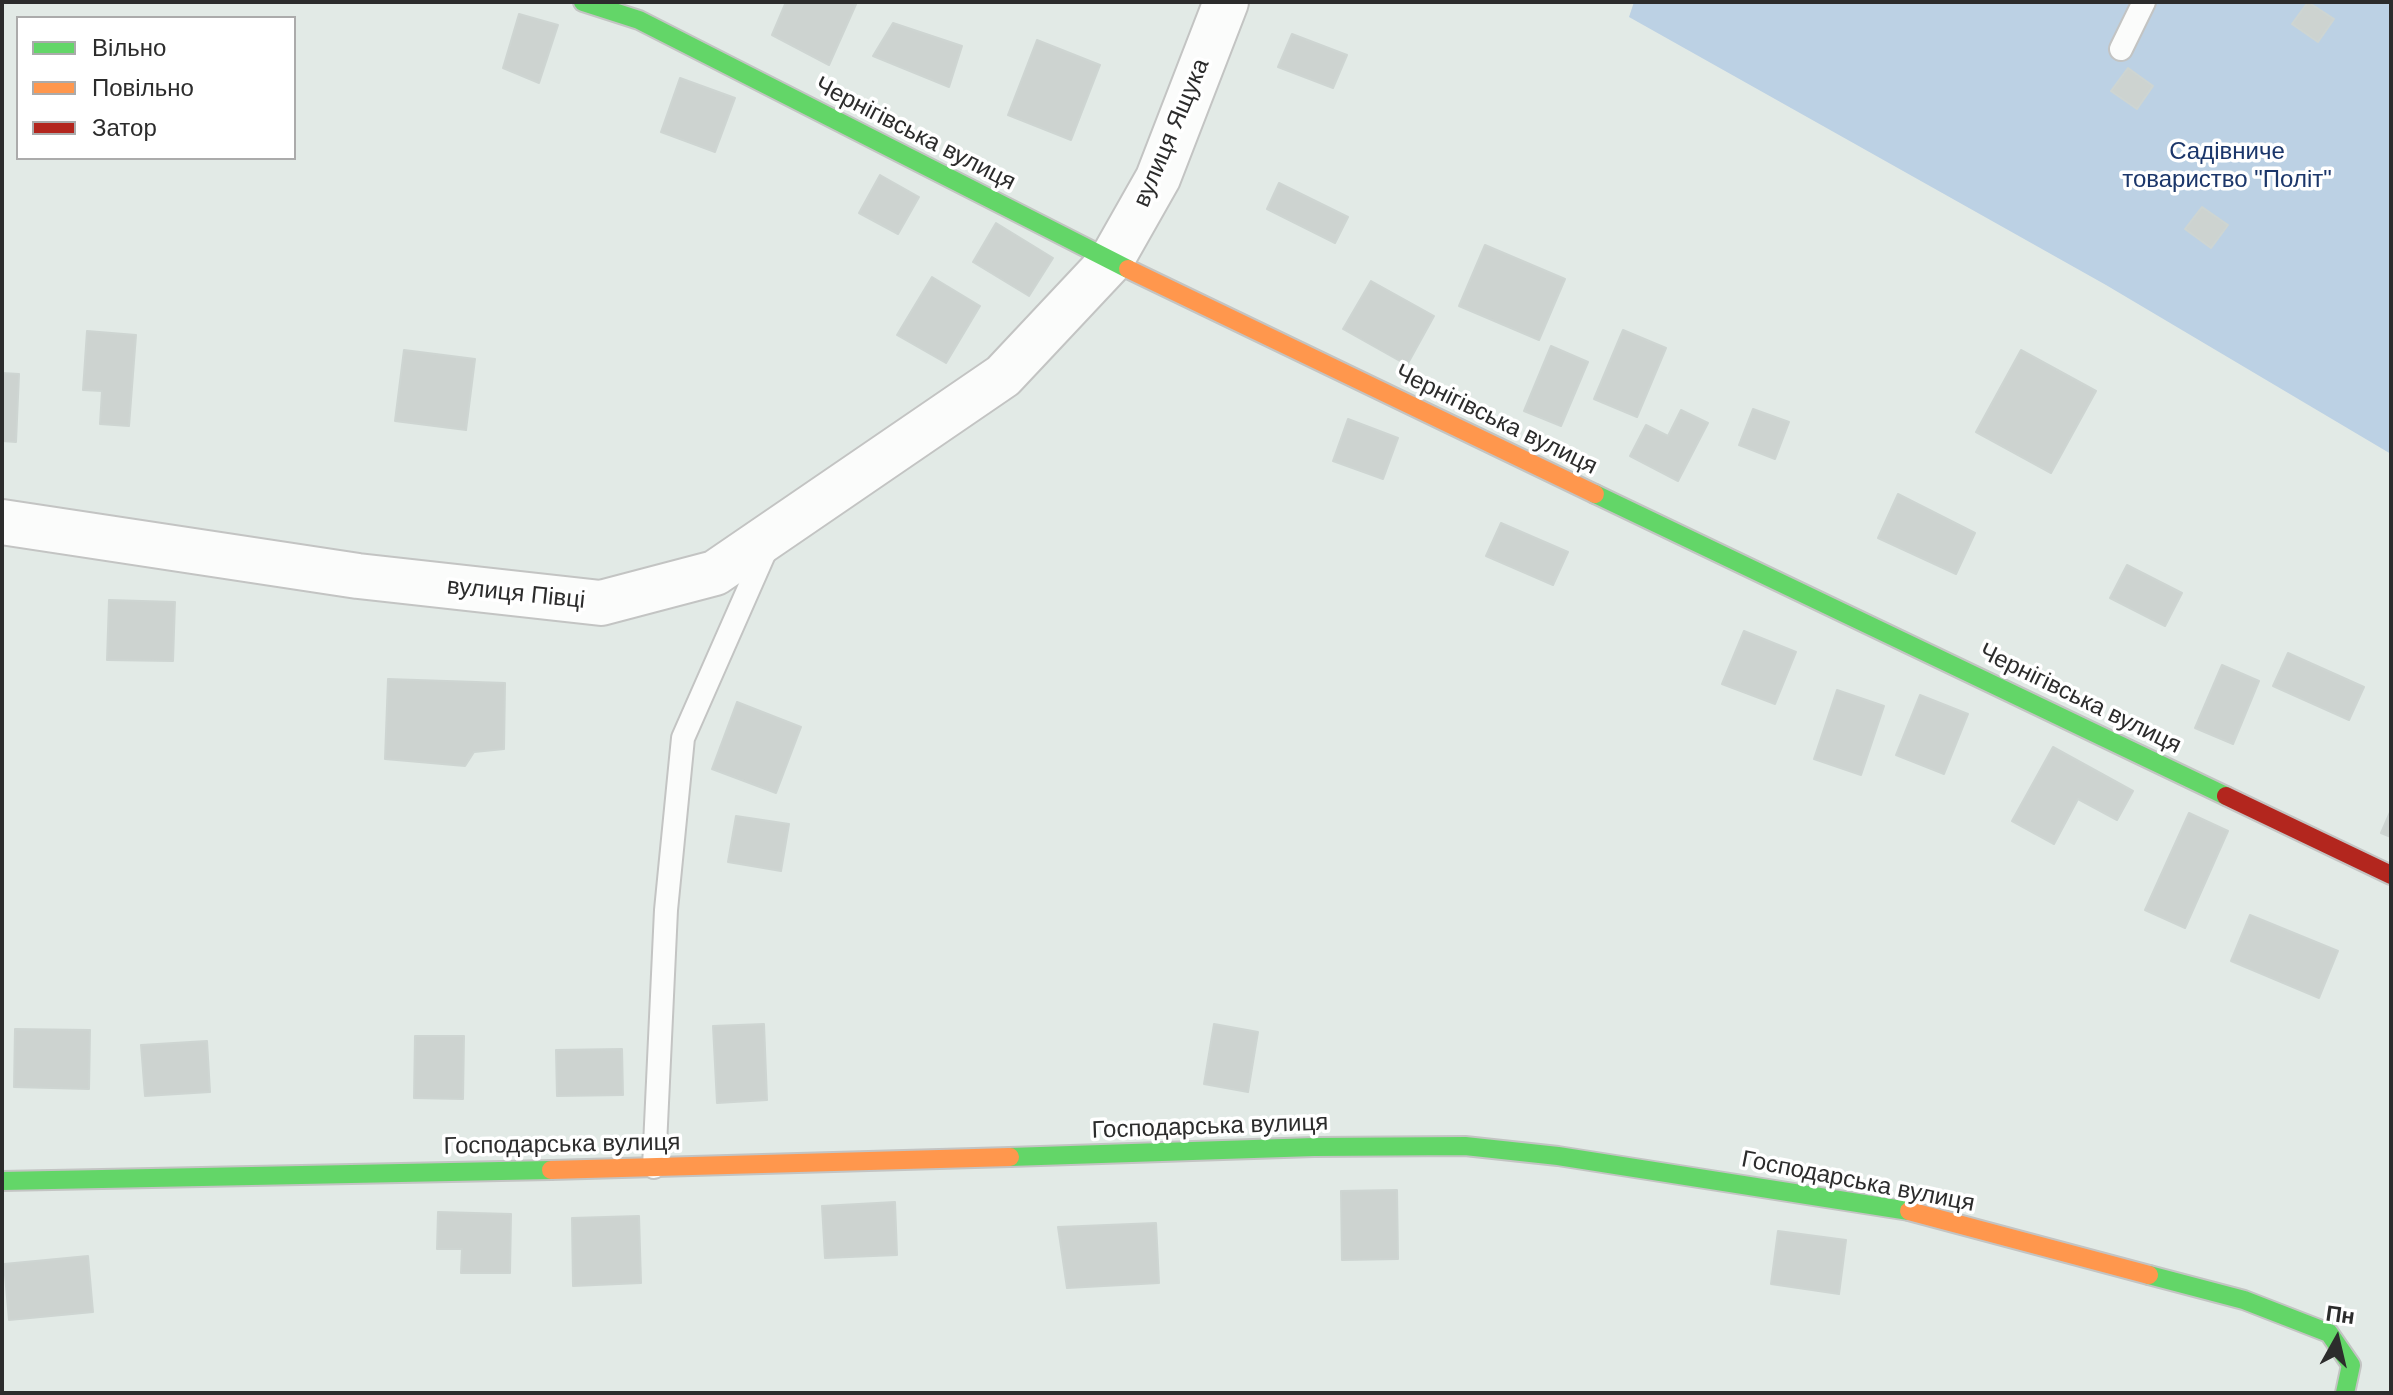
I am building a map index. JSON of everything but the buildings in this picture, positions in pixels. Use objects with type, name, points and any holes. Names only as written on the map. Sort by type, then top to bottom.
[{"type":"street","name":"Чернігівська вулиця","points":[[583,2],[639,20],[1111,261],[2391,875]]},
{"type":"street","name":"вулиця Ящука","points":[[1111,261],[1158,178],[1226,2]]},
{"type":"street","name":"вулиця Півці","points":[[2,522],[358,576],[601,603],[715,573],[1003,376],[1111,261]]},
{"type":"street","name":"Господарська вулиця","points":[[2,1181],[1465,1146],[1558,1156],[1913,1212],[2244,1300],[2329,1333],[2351,1365],[2345,1393]]},
{"type":"lane","points":[[2121,49],[2144,2]]},
{"type":"lane","points":[[654,1167],[666,910],[683,738],[773,533]]},
{"type":"green space","name":"Садівниче товариство \"Політ\"","points":[[1634,2],[2391,2],[2391,454],[2106,285],[1629,17]]},
{"type":"traffic: fast","points":[[583,2],[639,20],[1128,269]]},
{"type":"traffic: fast","points":[[1595,494],[2226,796]]},
{"type":"traffic: fast","points":[[1010,1157],[1314,1147],[1465,1146],[1558,1156],[1909,1211]]},
{"type":"traffic: fast","points":[[2,1181],[551,1170]]},
{"type":"traffic: fast","points":[[2149,1275],[2244,1300],[2329,1333],[2351,1365],[2345,1393]]},
{"type":"traffic: slow","points":[[1128,269],[1595,494]]},
{"type":"traffic: slow","points":[[551,1170],[1010,1157]]},
{"type":"traffic: slow","points":[[1909,1211],[2149,1275]]},
{"type":"traffic: jam","points":[[2226,796],[2391,875]]}]
